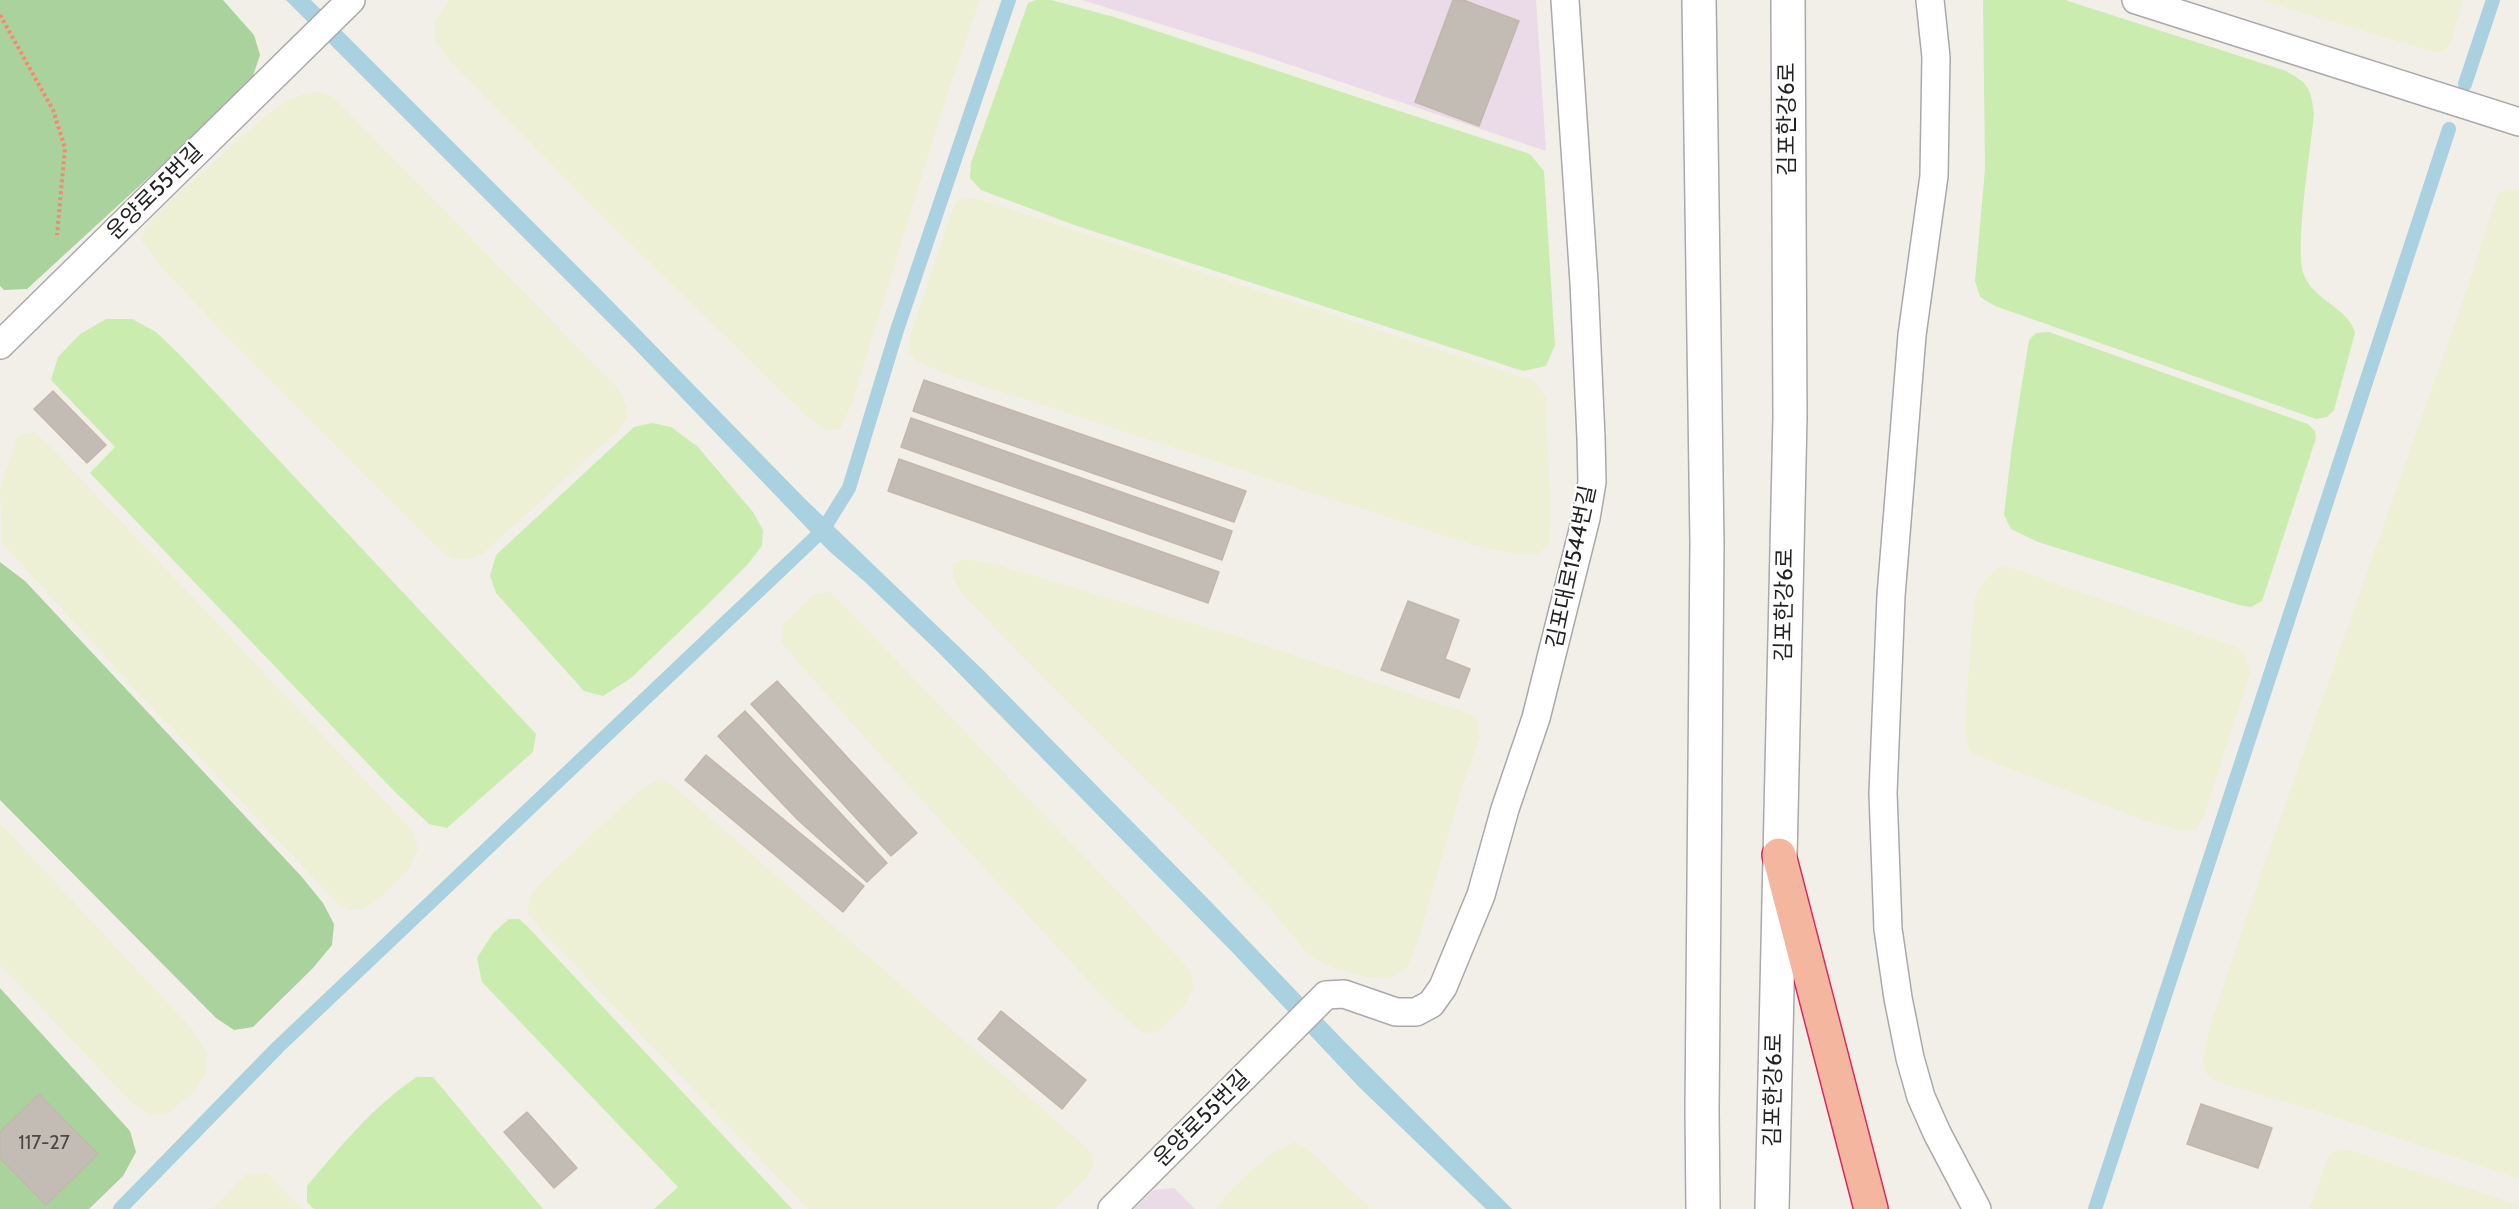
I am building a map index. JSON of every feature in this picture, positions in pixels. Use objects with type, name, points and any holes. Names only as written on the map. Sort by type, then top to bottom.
[{"type":"highway","points":[[1779,855],[1871,1209]]},
{"type":"street","points":[[1699,0],[1707,543],[1703,1209]]},
{"type":"street","name":"김포한강6로","points":[[1772,1209],[1790,417],[1789,4]]},
{"type":"lane","name":"김포대로1544번길","points":[[1326,995],[1344,994],[1396,1012],[1416,1012],[1431,1004],[1443,987],[1481,895],[1505,809],[1536,718],[1586,518],[1592,482],[1591,438],[1584,282],[1564,0]]},
{"type":"lane","points":[[1930,0],[1936,57],[1934,176],[1912,335],[1892,596],[1883,805],[1888,929],[1910,1058],[1921,1097],[1977,1209]]},
{"type":"lane","points":[[2136,0],[2519,122]]},
{"type":"lane","name":"운양로55번길","points":[[0,345],[346,5]]},
{"type":"lane","name":"운양로55번길","points":[[1112,1209],[1326,995]]},
{"type":"path","points":[[0,15],[53,110],[65,148],[56,238]]},
{"type":"shaded area","points":[[1082,0],[1536,0],[1546,151],[1261,55]]},
{"type":"shaded area","points":[[1174,1188],[1195,1209],[1134,1209],[1154,1190]]},
{"type":"green space","points":[[0,0],[223,0],[254,35],[260,55],[253,76],[210,121],[27,289],[4,290],[0,286]]},
{"type":"green space","points":[[448,0],[980,0],[947,95],[852,403],[840,429],[827,431],[810,419],[603,217],[451,62],[435,41],[435,21]]},
{"type":"green space","points":[[1036,0],[1051,0],[1114,17],[1530,154],[1544,171],[1555,345],[1546,366],[1523,371],[1077,226],[981,190],[970,178],[971,163],[1028,3]]},
{"type":"green space","points":[[1983,0],[2065,0],[2286,71],[2304,83],[2310,92],[2314,114],[2304,197],[2301,262],[2309,284],[2346,317],[2355,333],[2334,410],[2327,417],[2316,419],[1995,306],[1980,297],[1975,281],[1985,169]]},
{"type":"green space","points":[[2260,0],[2463,0],[2451,42],[2445,51],[2433,52]]},
{"type":"green space","points":[[321,92],[333,97],[612,382],[622,395],[627,407],[627,419],[617,432],[484,553],[469,559],[452,559],[435,546],[224,334],[158,263],[142,241],[143,230],[165,206],[257,123],[286,101],[306,93]]},
{"type":"green space","points":[[2507,189],[2519,189],[2519,1179],[2322,1113],[2214,1081],[2206,1073],[2203,1061],[2209,1029],[2275,833],[2468,286],[2491,212],[2499,193]]},
{"type":"green space","points":[[961,198],[978,199],[1025,214],[1534,381],[1546,397],[1550,504],[1549,544],[1539,554],[1522,555],[1473,545],[943,373],[916,361],[909,352],[909,339],[954,204]]},
{"type":"green space","points":[[106,319],[132,319],[156,332],[182,357],[536,734],[533,752],[447,828],[429,824],[394,791],[90,473],[115,447],[51,380],[58,357],[80,334]]},
{"type":"green space","points":[[2049,332],[2308,424],[2315,431],[2316,438],[2262,601],[2251,607],[2239,605],[2038,542],[2011,529],[2004,515],[2012,446],[2029,340],[2036,333]]},
{"type":"green space","points":[[652,423],[671,427],[698,447],[753,512],[763,530],[762,546],[747,565],[631,678],[603,696],[584,691],[496,593],[490,576],[496,555],[634,427]]},
{"type":"green space","points":[[23,433],[35,433],[46,442],[412,830],[418,849],[409,870],[379,899],[362,910],[350,910],[338,904],[144,699],[2,543],[0,491],[16,438]]},
{"type":"green space","points":[[964,559],[999,565],[1232,635],[1476,716],[1480,736],[1462,787],[1418,941],[1407,968],[1391,979],[1366,977],[1334,968],[1310,956],[1267,905],[1193,826],[1056,691],[963,595],[953,578],[953,564]]},
{"type":"green space","points":[[0,562],[25,581],[301,876],[323,903],[334,924],[332,945],[313,968],[253,1027],[234,1030],[216,1018],[0,800]]},
{"type":"green space","points":[[2007,566],[2237,647],[2247,657],[2250,673],[2203,819],[2196,829],[2182,831],[2145,821],[1972,754],[1967,745],[1965,723],[1974,600],[1979,588],[1998,568]]},
{"type":"green space","points":[[831,592],[1127,901],[1190,971],[1194,987],[1184,1006],[1158,1032],[1142,1033],[1101,995],[882,757],[781,643],[783,624],[816,593]]},
{"type":"green space","points":[[661,779],[675,787],[697,806],[1079,1141],[1092,1154],[1094,1166],[1086,1178],[1054,1209],[808,1209],[541,930],[527,912],[532,893],[546,878],[621,807],[648,784]]},
{"type":"green space","points":[[0,823],[194,1031],[207,1053],[206,1073],[195,1091],[170,1112],[152,1116],[135,1106],[0,965]]},
{"type":"green space","points":[[509,919],[519,919],[527,926],[792,1209],[654,1209],[678,1187],[482,982],[477,958],[493,933]]},
{"type":"green space","points":[[0,988],[130,1131],[136,1152],[123,1176],[89,1209],[0,1209]]},
{"type":"green space","points":[[417,1077],[433,1077],[543,1209],[314,1209],[307,1202],[307,1186],[345,1142],[386,1101]]},
{"type":"green space","points":[[1294,1142],[1306,1147],[1371,1209],[1219,1209],[1220,1203],[1232,1189],[1270,1154]]},
{"type":"green space","points":[[2340,1149],[2353,1151],[2519,1205],[2519,1209],[2309,1209],[2329,1155]]},
{"type":"green space","points":[[267,1173],[303,1209],[212,1209],[246,1174]]},
{"type":"water","points":[[286,0],[311,0],[602,291],[804,498],[983,670],[1342,1039],[1512,1209],[1486,1209],[1359,1087],[1235,955],[938,652],[829,551],[629,343]]},
{"type":"building","points":[[1453,0],[1463,0],[1519,21],[1479,126],[1415,102]]},
{"type":"building","points":[[924,380],[1246,491],[1234,522],[913,411]]},
{"type":"building","points":[[53,391],[106,445],[87,463],[34,409]]},
{"type":"building","points":[[911,418],[1232,531],[1222,560],[901,447]]},
{"type":"building","points":[[899,459],[1219,572],[1208,603],[888,491]]},
{"type":"building","points":[[1408,601],[1459,620],[1445,659],[1470,669],[1459,698],[1381,670]]},
{"type":"building","points":[[777,681],[917,833],[891,856],[751,704]]},
{"type":"building","points":[[745,711],[887,863],[867,882],[798,820],[718,736]]},
{"type":"building","points":[[706,755],[864,886],[843,912],[685,780]]},
{"type":"building","points":[[1001,1011],[1086,1080],[1062,1109],[978,1039]]},
{"type":"building","points":[[39,1094],[98,1154],[46,1205],[0,1158],[0,1132]]},
{"type":"building","points":[[2201,1104],[2272,1128],[2258,1168],[2187,1144]]},
{"type":"building","points":[[527,1112],[577,1168],[554,1188],[504,1132]]},
{"type":"waterway","points":[[120,1209],[278,1047],[823,530],[849,488],[897,330],[1009,0]]},
{"type":"waterway","points":[[2465,84],[2493,0]]},
{"type":"waterway","points":[[2095,1209],[2449,129]]}]
